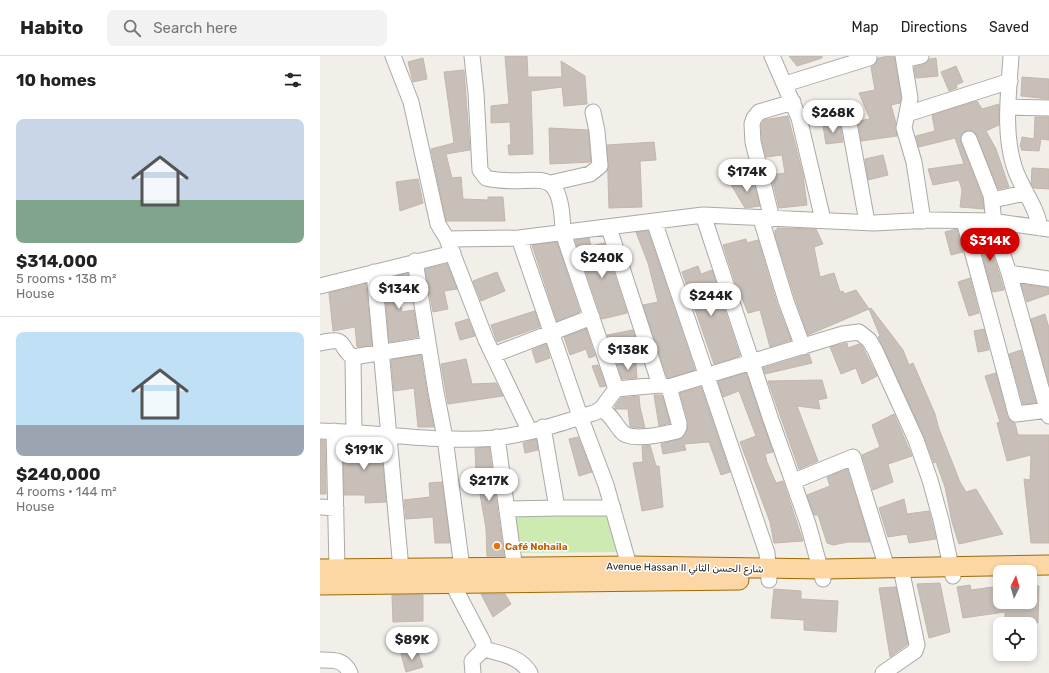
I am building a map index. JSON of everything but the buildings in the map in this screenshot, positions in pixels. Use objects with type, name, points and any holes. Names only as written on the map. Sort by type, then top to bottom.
[{"type":"main road","name":"Avenue Hassan II شارع الحسن الثاني","points":[[320,585],[457,576],[632,573],[823,574],[903,578],[952,571],[1049,565]]},
{"type":"main road","name":"Avenue Hassan II شارع الحسن الثاني","points":[[823,574],[887,568],[952,571],[993,575]]},
{"type":"main road","name":"Avenue Hassan II شارع الحسن الثاني","points":[[328,569],[401,569],[457,576]]},
{"type":"main road","points":[[1037,576],[1049,576]]},
{"type":"street","points":[[393,56],[411,102],[438,224],[450,246],[493,355],[536,429],[557,508]]},
{"type":"street","points":[[472,56],[476,93],[479,166],[482,175],[486,178],[492,180],[542,180],[551,183],[590,174],[600,166],[597,131],[593,112]]},
{"type":"street","points":[[772,56],[799,118],[823,220]]},
{"type":"street","points":[[921,56],[904,58],[910,98],[904,128],[914,162],[923,221]]},
{"type":"street","points":[[320,286],[415,261],[450,246],[609,228],[703,215],[766,219],[867,222],[964,221],[1040,224],[1024,193],[1011,158],[1009,144],[1009,107],[1011,56]]},
{"type":"street","points":[[785,84],[871,57]]},
{"type":"street","points":[[906,114],[1010,81]]},
{"type":"street","points":[[793,102],[759,112],[752,124],[753,142],[766,219],[784,294],[803,347]]},
{"type":"street","points":[[1009,107],[1049,108]]},
{"type":"street","points":[[848,123],[867,222]]},
{"type":"street","points":[[964,221],[1016,414],[1049,412],[993,222],[992,200],[985,176],[970,139]]},
{"type":"street","points":[[551,183],[558,196],[563,213],[563,233],[616,389]]},
{"type":"street","points":[[992,200],[1024,193]]},
{"type":"street","points":[[703,215],[752,363],[794,481],[823,574]]},
{"type":"street","points":[[654,221],[767,553],[769,574]]},
{"type":"street","points":[[601,409],[609,414],[622,432],[628,437],[650,436],[676,431],[679,427],[679,423],[664,386],[609,228]]},
{"type":"street","points":[[519,238],[613,508],[632,573]]},
{"type":"street","points":[[415,261],[428,345],[445,438],[457,576],[484,649]]},
{"type":"street","points":[[374,272],[401,569]]},
{"type":"street","points":[[1009,273],[1049,279]]},
{"type":"street","points":[[493,355],[552,334],[592,317]]},
{"type":"street","points":[[328,569],[336,508],[327,431],[390,437],[497,438],[536,429],[601,409],[616,389],[664,386],[752,363],[853,332],[859,332],[869,340],[876,350],[916,440],[930,480],[952,571]]},
{"type":"street","points":[[320,343],[339,341],[343,344],[348,354],[353,357],[428,345]]},
{"type":"street","points":[[353,357],[354,433]]},
{"type":"street","points":[[497,438],[516,575]]},
{"type":"street","points":[[794,481],[853,457],[887,568]]},
{"type":"street","points":[[320,507],[336,508]]},
{"type":"street","points":[[507,509],[613,508]]},
{"type":"street","points":[[883,673],[915,651],[917,646],[903,578]]},
{"type":"street","points":[[473,673],[472,661],[484,649]]},
{"type":"street","points":[[484,649],[511,657],[524,665],[530,673]]},
{"type":"street","points":[[320,660],[338,660],[344,664],[350,673]]},
{"type":"green space","points":[[511,512],[606,513],[619,552],[517,553]]},
{"type":"place","name":"Café Nohaila","points":[[497,546]]}]
